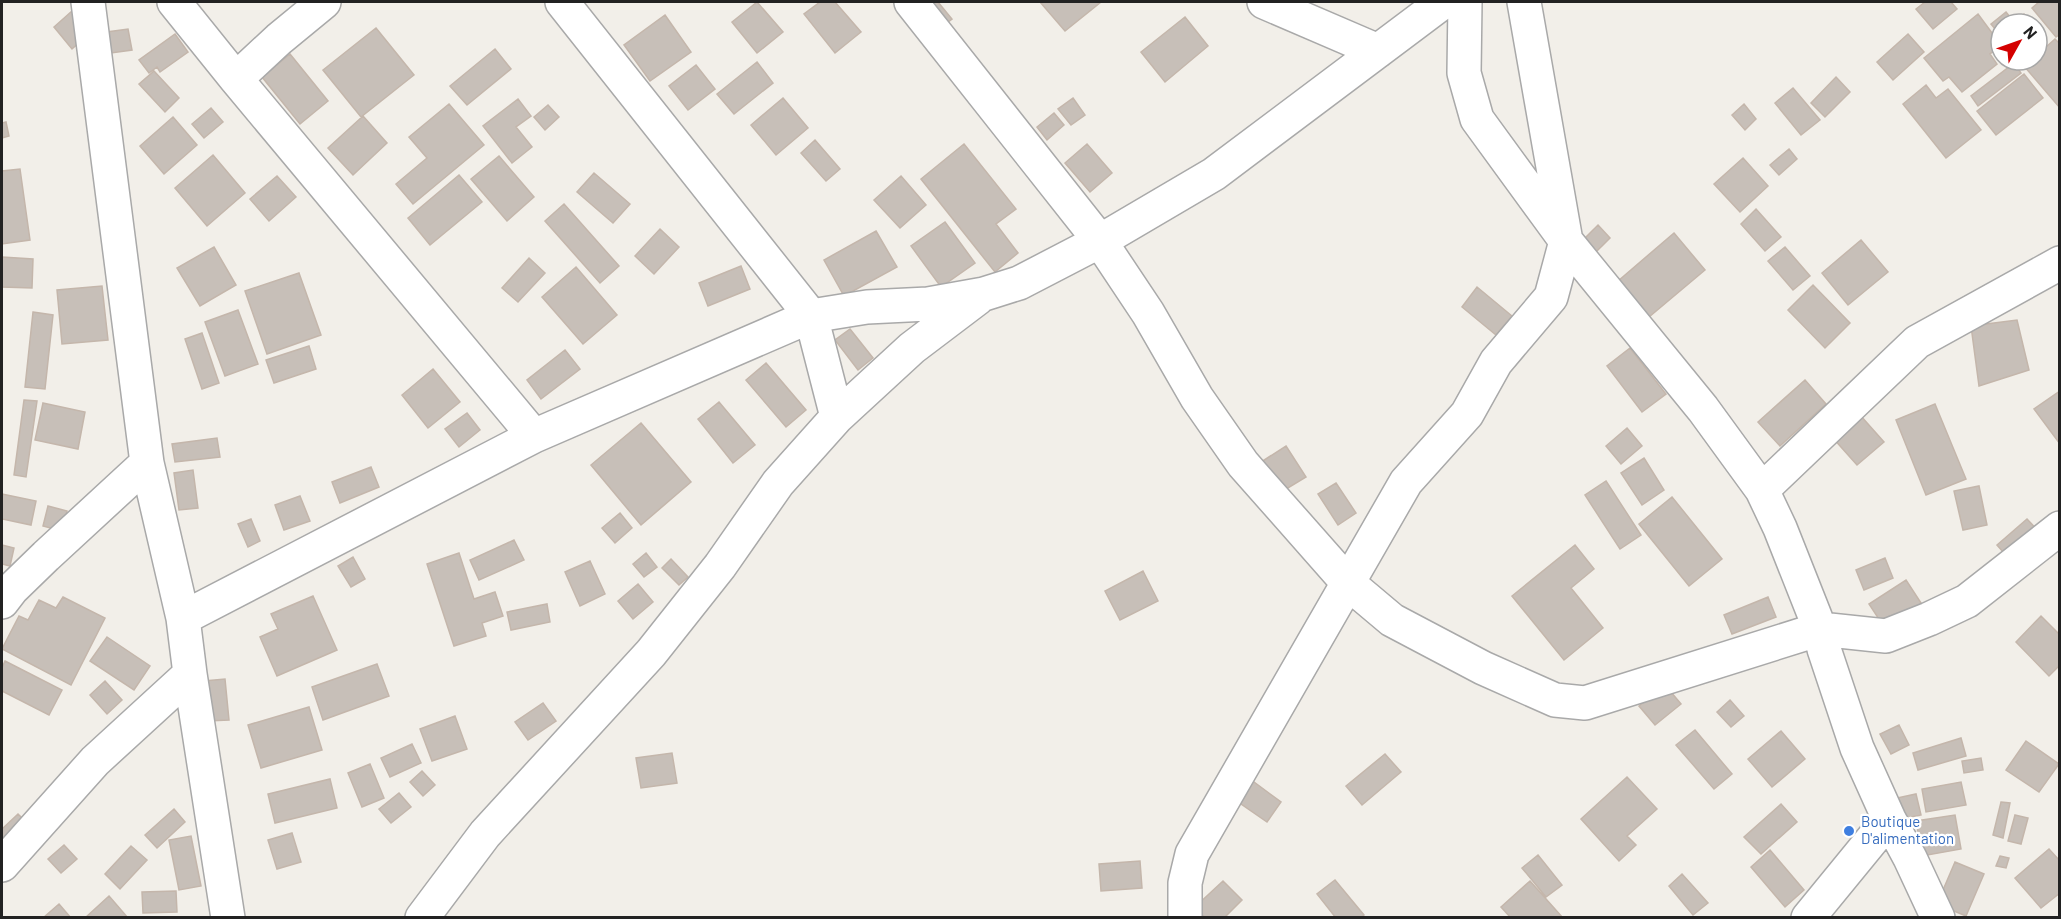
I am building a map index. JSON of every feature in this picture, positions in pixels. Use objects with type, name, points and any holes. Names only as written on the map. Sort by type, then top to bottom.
[{"type":"street","points":[[87,2],[147,463],[183,618],[221,912]]},
{"type":"street","points":[[174,2],[236,80],[534,436]]},
{"type":"street","points":[[236,80],[279,39],[324,2]]},
{"type":"street","points":[[562,2],[811,316],[837,417]]},
{"type":"street","points":[[911,2],[1100,241],[1148,313],[1197,398],[1243,464],[1348,583],[1392,620],[1483,668],[1555,700],[1585,703],[1820,629],[1886,636],[1967,601],[2060,528]]},
{"type":"street","points":[[1264,2],[1378,51]]},
{"type":"street","points":[[183,618],[534,436],[811,316],[867,308],[928,304],[984,294],[1019,283],[1100,241],[1214,174],[1443,2]]},
{"type":"street","points":[[1465,2],[1464,73],[1477,119],[1566,241],[1703,409],[1762,490],[1780,528],[1820,629],[1824,649],[1857,748],[1938,918]]},
{"type":"street","points":[[1185,918],[1185,883],[1192,854],[1406,482],[1467,414],[1496,362],[1551,297],[1566,241],[1524,2]]},
{"type":"street","points":[[1762,490],[1917,342],[2060,263]]},
{"type":"street","points":[[422,918],[485,834],[651,653],[720,566],[778,483],[837,417],[912,348],[984,294]]},
{"type":"street","points":[[2,602],[46,556],[147,463]]},
{"type":"street","points":[[2,865],[95,761],[189,674]]},
{"type":"street","points":[[1808,918],[1889,819]]},
{"type":"building","points":[[757,2],[783,32],[757,53],[732,22]]},
{"type":"building","points":[[820,2],[835,2],[861,32],[835,53],[804,14]]},
{"type":"building","points":[[919,2],[938,2],[952,19],[940,28]]},
{"type":"building","points":[[1040,2],[1101,2],[1065,31]]},
{"type":"building","points":[[1925,2],[1951,2],[1957,9],[1933,29],[1916,9]]},
{"type":"building","points":[[2039,2],[2060,2],[2060,34],[2056,37],[2049,29],[2049,12],[2035,12],[2032,8]]},
{"type":"building","points":[[72,11],[91,32],[72,49],[54,27]]},
{"type":"building","points":[[1978,14],[1989,29],[1989,70],[1962,92],[1949,77],[1943,81],[1924,58]]},
{"type":"building","points":[[665,15],[691,52],[650,81],[624,45]]},
{"type":"building","points":[[1185,17],[1208,46],[1165,82],[1141,52]]},
{"type":"building","points":[[376,28],[414,75],[361,117],[323,70]]},
{"type":"building","points":[[128,29],[132,50],[111,53],[107,32]]},
{"type":"building","points":[[175,34],[188,52],[160,72],[157,67],[149,73],[139,60]]},
{"type":"building","points":[[1908,34],[1924,52],[1893,80],[1877,62]]},
{"type":"building","points":[[2055,39],[2060,44],[2060,108],[2029,72],[2049,72],[2049,44]]},
{"type":"building","points":[[495,49],[511,69],[467,105],[450,86]]},
{"type":"building","points":[[290,54],[328,101],[300,124],[262,77]]},
{"type":"building","points":[[757,62],[773,83],[734,114],[717,94]]},
{"type":"building","points":[[696,65],[715,89],[688,110],[669,86]]},
{"type":"building","points":[[154,71],[179,98],[165,112],[139,84]]},
{"type":"building","points":[[2002,72],[2021,73],[1978,106],[1971,96]]},
{"type":"building","points":[[2024,74],[2043,98],[1996,135],[1977,111]]},
{"type":"building","points":[[1836,77],[1850,92],[1825,117],[1811,103]]},
{"type":"building","points":[[1926,85],[1936,98],[1948,89],[1981,130],[1946,158],[1903,104]]},
{"type":"building","points":[[1793,88],[1820,120],[1801,135],[1775,103]]},
{"type":"building","points":[[783,98],[808,128],[776,155],[751,125]]},
{"type":"building","points":[[1073,98],[1085,115],[1071,125],[1058,109]]},
{"type":"building","points":[[518,99],[531,116],[516,127],[532,147],[512,163],[483,126]]},
{"type":"building","points":[[449,104],[484,145],[413,204],[396,184],[427,158],[409,137]]},
{"type":"building","points":[[1744,104],[1756,119],[1745,130],[1732,115]]},
{"type":"building","points":[[548,105],[559,117],[545,130],[534,117]]},
{"type":"building","points":[[211,108],[223,122],[204,138],[192,124]]},
{"type":"building","points":[[1054,113],[1064,125],[1047,140],[1037,127]]},
{"type":"building","points":[[363,116],[387,143],[353,175],[328,148]]},
{"type":"building","points":[[173,117],[197,145],[164,174],[140,146]]},
{"type":"building","points":[[6,122],[9,136],[2,138],[2,123]]},
{"type":"building","points":[[815,140],[840,169],[826,181],[801,153]]},
{"type":"building","points":[[964,144],[1016,209],[996,224],[1018,253],[995,272],[921,179]]},
{"type":"building","points":[[1087,144],[1112,173],[1090,192],[1065,163]]},
{"type":"building","points":[[1789,149],[1797,159],[1779,175],[1770,165]]},
{"type":"building","points":[[213,155],[245,193],[207,226],[175,188]]},
{"type":"building","points":[[499,156],[534,197],[507,221],[471,179]]},
{"type":"building","points":[[1743,158],[1768,186],[1740,212],[1714,184]]},
{"type":"building","points":[[20,169],[30,240],[2,244],[2,171]]},
{"type":"building","points":[[594,173],[630,204],[613,223],[577,192]]},
{"type":"building","points":[[459,175],[482,202],[430,245],[408,218]]},
{"type":"building","points":[[277,176],[296,197],[269,221],[250,199]]},
{"type":"building","points":[[901,176],[926,205],[900,228],[874,200]]},
{"type":"building","points":[[564,204],[619,266],[600,283],[545,221]]},
{"type":"building","points":[[1756,209],[1781,237],[1765,251],[1741,224]]},
{"type":"building","points":[[945,222],[975,263],[941,287],[911,246]]},
{"type":"building","points":[[1598,225],[1610,238],[1596,252],[1584,239]]},
{"type":"building","points":[[660,229],[679,247],[654,274],[635,256]]},
{"type":"building","points":[[876,231],[897,267],[844,296],[824,260]]},
{"type":"building","points":[[1674,233],[1705,270],[1649,317],[1618,281]]},
{"type":"building","points":[[1861,240],[1888,272],[1848,305],[1822,273]]},
{"type":"building","points":[[214,247],[236,285],[200,306],[177,268]]},
{"type":"building","points":[[1785,247],[1810,276],[1793,290],[1768,261]]},
{"type":"building","points":[[2,257],[33,259],[32,288],[2,287]]},
{"type":"building","points":[[529,258],[545,273],[518,302],[502,288]]},
{"type":"building","points":[[741,266],[750,289],[708,306],[699,283]]},
{"type":"building","points":[[576,267],[617,315],[583,344],[542,297]]},
{"type":"building","points":[[299,273],[321,335],[267,354],[245,291]]},
{"type":"building","points":[[1813,285],[1850,323],[1825,348],[1788,310]]},
{"type":"building","points":[[102,286],[108,340],[62,344],[57,290]]},
{"type":"building","points":[[1477,287],[1512,316],[1496,335],[1462,307]]},
{"type":"building","points":[[238,310],[258,364],[225,376],[205,322]]},
{"type":"building","points":[[33,312],[53,315],[45,389],[25,387]]},
{"type":"building","points":[[2017,320],[2029,370],[1979,386],[1971,326]]},
{"type":"building","points":[[850,329],[873,358],[858,370],[835,340]]},
{"type":"building","points":[[202,333],[219,383],[202,389],[185,339]]},
{"type":"building","points":[[309,346],[316,369],[274,383],[266,360]]},
{"type":"building","points":[[1630,348],[1666,394],[1642,412],[1607,366]]},
{"type":"building","points":[[565,350],[580,369],[541,399],[527,380]]},
{"type":"building","points":[[766,363],[806,410],[786,427],[746,380]]},
{"type":"building","points":[[433,369],[460,402],[428,428],[402,395]]},
{"type":"building","points":[[1805,380],[1826,404],[1780,446],[1758,422]]},
{"type":"building","points":[[2060,391],[2060,444],[2034,409]]},
{"type":"building","points":[[24,400],[37,401],[26,477],[14,475]]},
{"type":"building","points":[[719,402],[755,445],[733,463],[698,419]]},
{"type":"building","points":[[43,403],[85,412],[78,449],[35,440]]},
{"type":"building","points":[[1935,404],[1966,479],[1926,495],[1896,420]]},
{"type":"building","points":[[467,413],[480,430],[459,447],[445,429]]},
{"type":"building","points":[[1860,415],[1884,442],[1857,465],[1833,438]]},
{"type":"building","points":[[641,423],[691,482],[641,525],[591,465]]},
{"type":"building","points":[[1627,428],[1642,446],[1621,464],[1606,446]]},
{"type":"building","points":[[217,438],[220,457],[175,462],[172,444]]},
{"type":"building","points":[[1286,446],[1306,477],[1278,494],[1258,464]]},
{"type":"building","points":[[1644,458],[1664,490],[1642,505],[1621,473]]},
{"type":"building","points":[[371,467],[379,487],[340,503],[332,482]]},
{"type":"building","points":[[193,470],[198,508],[179,510],[174,473]]},
{"type":"building","points":[[1606,481],[1641,535],[1620,549],[1585,495]]},
{"type":"building","points":[[1336,483],[1356,513],[1338,525],[1318,494]]},
{"type":"building","points":[[1979,486],[1987,525],[1963,530],[1954,491]]},
{"type":"building","points":[[2,494],[36,501],[31,525],[2,519]]},
{"type":"building","points":[[300,496],[310,521],[284,530],[275,505]]},
{"type":"building","points":[[1672,497],[1722,559],[1689,586],[1639,524]]},
{"type":"building","points":[[48,506],[67,511],[62,531],[43,526]]},
{"type":"building","points":[[620,513],[632,528],[615,543],[602,528]]},
{"type":"building","points":[[251,519],[260,541],[248,547],[238,524]]},
{"type":"building","points":[[2027,519],[2050,543],[2019,570],[1997,545]]},
{"type":"building","points":[[514,540],[524,560],[479,580],[470,560]]},
{"type":"building","points":[[2,545],[14,548],[10,566],[2,564]]},
{"type":"building","points":[[1575,545],[1594,569],[1571,588],[1603,628],[1564,660],[1512,596]]},
{"type":"building","points":[[459,553],[474,599],[495,592],[503,616],[482,623],[486,636],[454,646],[427,564]]},
{"type":"building","points":[[646,553],[657,567],[644,577],[633,564]]},
{"type":"building","points":[[353,557],[365,579],[351,587],[338,566]]},
{"type":"building","points":[[1885,558],[1893,578],[1864,590],[1856,570]]},
{"type":"building","points":[[671,559],[688,577],[679,585],[662,568]]},
{"type":"building","points":[[590,561],[605,594],[580,606],[565,572]]},
{"type":"building","points":[[1143,571],[1158,601],[1120,620],[1105,591]]},
{"type":"building","points":[[1906,580],[1923,606],[1886,630],[1869,604]]},
{"type":"building","points":[[638,584],[653,602],[633,619],[618,601]]},
{"type":"building","points":[[313,596],[337,650],[277,676],[260,637],[278,629],[271,614]]},
{"type":"building","points":[[63,597],[105,618],[71,685],[2,649],[19,616],[28,620],[39,600],[56,608]]},
{"type":"building","points":[[1768,597],[1776,617],[1732,634],[1724,615]]},
{"type":"building","points":[[547,604],[550,622],[511,630],[507,612]]},
{"type":"building","points":[[2041,616],[2060,635],[2060,665],[2049,676],[2016,642]]},
{"type":"building","points":[[107,637],[150,666],[134,690],[90,661]]},
{"type":"building","points":[[5,661],[62,690],[49,715],[2,691],[2,668]]},
{"type":"building","points":[[377,664],[389,696],[323,720],[312,687]]},
{"type":"building","points":[[225,679],[229,720],[207,721],[204,681]]},
{"type":"building","points":[[105,681],[122,700],[107,714],[90,695]]},
{"type":"building","points":[[1665,685],[1681,704],[1655,725],[1639,706]]},
{"type":"building","points":[[1730,700],[1744,716],[1731,727],[1717,712]]},
{"type":"building","points":[[543,703],[556,721],[528,740],[515,722]]},
{"type":"building","points":[[309,707],[322,750],[261,768],[248,725]]},
{"type":"building","points":[[455,716],[467,749],[432,761],[420,729]]},
{"type":"building","points":[[1899,725],[1909,745],[1891,754],[1880,734]]},
{"type":"building","points":[[1695,730],[1732,774],[1714,789],[1676,745]]},
{"type":"building","points":[[1781,731],[1805,759],[1772,787],[1748,759]]},
{"type":"building","points":[[1961,738],[1966,756],[1918,770],[1913,753]]},
{"type":"building","points":[[2026,741],[2059,764],[2039,792],[2006,770]]},
{"type":"building","points":[[412,744],[421,763],[390,777],[381,758]]},
{"type":"building","points":[[672,753],[677,783],[641,788],[636,758]]},
{"type":"building","points":[[1385,754],[1401,772],[1362,805],[1346,786]]},
{"type":"building","points":[[1981,758],[1983,770],[1964,773],[1962,761]]},
{"type":"building","points":[[370,764],[384,798],[362,807],[348,773]]},
{"type":"building","points":[[422,771],[435,785],[423,796],[410,782]]},
{"type":"building","points":[[1246,776],[1281,802],[1267,822],[1231,797]]},
{"type":"building","points":[[1627,777],[1657,809],[1627,836],[1636,845],[1619,861],[1581,819]]},
{"type":"building","points":[[330,779],[337,808],[275,823],[268,794]]},
{"type":"building","points":[[1961,782],[1966,805],[1926,812],[1922,789]]},
{"type":"building","points":[[399,793],[411,807],[391,823],[379,809]]},
{"type":"building","points":[[1916,794],[1921,815],[1902,819],[1897,798]]},
{"type":"building","points":[[2001,802],[2010,803],[2003,838],[1993,835]]},
{"type":"building","points":[[1781,804],[1797,822],[1761,854],[1744,837]]},
{"type":"building","points":[[174,809],[185,822],[157,848],[145,835]]},
{"type":"building","points":[[18,814],[35,831],[2,862],[2,829]]},
{"type":"building","points":[[1955,815],[1961,849],[1922,856],[1916,821]]},
{"type":"building","points":[[2015,815],[2028,818],[2021,844],[2008,841]]},
{"type":"building","points":[[292,833],[301,862],[277,869],[268,840]]},
{"type":"building","points":[[191,836],[201,886],[179,890],[169,840]]},
{"type":"building","points":[[64,845],[77,859],[61,873],[48,859]]},
{"type":"building","points":[[131,846],[147,860],[120,889],[105,874]]},
{"type":"building","points":[[2049,849],[2060,861],[2060,893],[2041,908],[2015,878]]},
{"type":"building","points":[[1770,850],[1804,890],[1785,907],[1751,867]]},
{"type":"building","points":[[1538,855],[1562,885],[1546,897],[1522,868]]},
{"type":"building","points":[[2000,856],[2009,858],[2006,868],[1996,866]]},
{"type":"building","points":[[1140,861],[1142,888],[1101,891],[1099,864]]},
{"type":"building","points":[[1955,862],[1984,874],[1966,916],[1937,904]]},
{"type":"building","points":[[1682,874],[1708,903],[1693,915],[1669,886]]},
{"type":"building","points":[[1335,880],[1364,915],[1361,918],[1336,918],[1317,894]]},
{"type":"building","points":[[1223,881],[1242,900],[1224,918],[1205,918],[1195,907]]},
{"type":"building","points":[[1530,881],[1563,918],[1511,918],[1501,907]]},
{"type":"building","points":[[176,891],[177,912],[143,913],[142,892]]},
{"type":"building","points":[[109,896],[128,918],[85,918]]},
{"type":"building","points":[[59,904],[71,918],[43,918]]},
{"type":"place","name":"Boutique D'alimentation","points":[[1849,831]]}]
